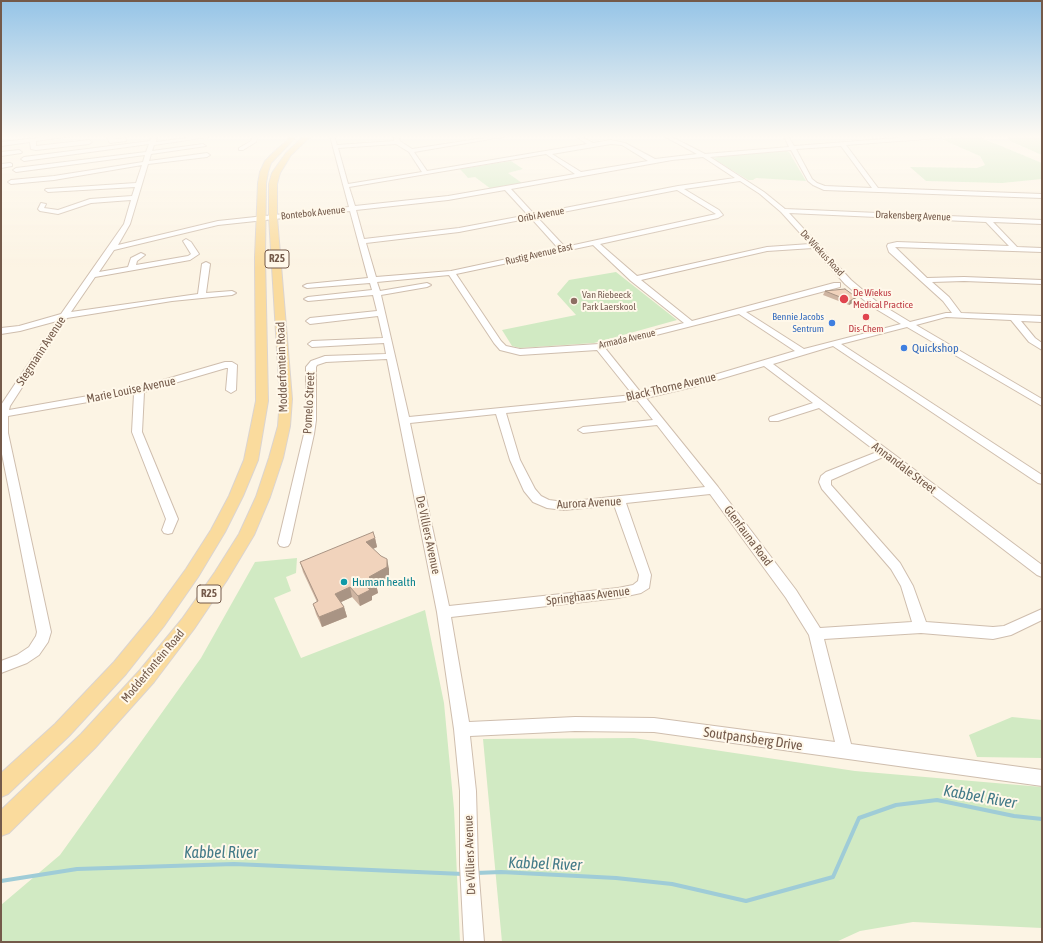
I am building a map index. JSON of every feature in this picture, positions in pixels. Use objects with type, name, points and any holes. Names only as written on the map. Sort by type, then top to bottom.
[{"type":"main road","name":"Modderfontein Road","points":[[1,824],[88,741],[147,676],[188,624],[221,576],[246,535],[260,503],[276,458],[284,426],[286,399],[263,180]]},
{"type":"main road","name":"Modderfontein Road","points":[[1,787],[62,730],[120,668],[158,621],[210,544],[236,496],[251,460],[262,400],[267,218],[274,180]]},
{"type":"street","points":[[11,182],[24,180]]},
{"type":"street","points":[[112,186],[114,180]]},
{"type":"street","name":"Stegmann Avenue","points":[[1,667],[22,659],[34,651],[43,638],[44,632],[2,433],[5,406],[64,316],[112,248],[129,218],[141,180]]},
{"type":"street","name":"De Villiers Avenue","points":[[344,180],[382,313],[444,612],[462,729],[468,791],[469,865],[474,942]]},
{"type":"street","points":[[346,186],[383,180]]},
{"type":"street","name":"Bontebok Avenue","points":[[112,248],[218,223],[448,198],[553,180]]},
{"type":"street","name":"Oribi Avenue","points":[[362,240],[459,230],[678,188],[735,180]]},
{"type":"street","name":"De Wiekus Road","points":[[743,180],[762,193],[783,211],[814,246],[861,294],[874,304],[1042,403]]},
{"type":"street","points":[[810,180],[814,184],[831,189],[1042,196]]},
{"type":"street","points":[[869,180],[877,191]]},
{"type":"street","points":[[48,190],[140,185]]},
{"type":"street","points":[[507,188],[562,248]]},
{"type":"street","name":"Rustig Avenue East","points":[[307,286],[451,273],[720,215],[717,211],[678,188]]},
{"type":"street","points":[[43,204],[42,210],[58,212],[90,201],[136,198]]},
{"type":"street","name":"Drakensberg Avenue","points":[[783,211],[1042,222]]},
{"type":"street","points":[[988,220],[1015,249]]},
{"type":"street","points":[[94,275],[190,258],[195,254],[189,243],[186,241]]},
{"type":"street","points":[[594,242],[634,279],[689,323]]},
{"type":"street","points":[[958,314],[946,299],[892,250],[891,246],[897,244],[1042,250]]},
{"type":"street","points":[[634,279],[768,249],[814,246]]},
{"type":"street","points":[[131,268],[134,260],[141,255]]},
{"type":"street","points":[[202,296],[206,264]]},
{"type":"street","name":"Armada Avenue","points":[[451,273],[503,348],[520,352],[599,347],[837,285]]},
{"type":"street","points":[[926,280],[964,279],[1042,282]]},
{"type":"street","points":[[308,299],[376,293],[428,285]]},
{"type":"street","points":[[1,331],[20,328],[64,316],[232,293]]},
{"type":"street","points":[[740,311],[802,352]]},
{"type":"street","points":[[310,321],[382,313]]},
{"type":"street","name":"Black Thorne Avenue","points":[[405,420],[500,412],[640,397],[690,385],[834,343],[940,316],[958,314],[1042,319]]},
{"type":"street","points":[[1014,318],[1032,340],[1042,347]]},
{"type":"street","points":[[312,344],[387,340]]},
{"type":"street","points":[[834,343],[1042,480]]},
{"type":"street","name":"Glenfauna Road","points":[[599,347],[714,490],[791,594],[816,634],[844,751]]},
{"type":"street","name":"Pomelo Street","points":[[284,543],[309,434],[311,420],[311,367],[314,363],[325,359],[391,356]]},
{"type":"street","name":"Annandale Street","points":[[766,362],[1042,572]]},
{"type":"street","name":"Marie Louise Avenue","points":[[3,414],[139,390],[229,365],[234,368],[231,390]]},
{"type":"street","points":[[139,390],[136,432],[172,519],[168,530]]},
{"type":"street","points":[[774,419],[821,404]]},
{"type":"street","name":"Aurora Avenue","points":[[500,412],[515,460],[530,491],[537,498],[547,504],[564,506],[714,490]]},
{"type":"street","points":[[583,430],[660,422]]},
{"type":"street","points":[[884,453],[830,475],[825,479],[825,482],[826,486],[899,571],[907,586],[921,627]]},
{"type":"street","name":"Springhaas Avenue","points":[[444,612],[636,590],[644,584],[645,574],[619,501]]},
{"type":"street","points":[[816,634],[921,627],[993,633],[1006,631],[1042,614]]},
{"type":"street","name":"Soutpansberg Drive","points":[[462,729],[575,724],[654,725],[1042,778]]},
{"type":"green space","points":[[479,180],[518,180],[522,183],[491,189]]},
{"type":"green space","points":[[925,180],[1032,180],[1002,183]]},
{"type":"green space","points":[[616,272],[677,320],[594,343],[520,348],[512,346],[502,330],[576,315],[557,294],[569,280]]},
{"type":"green space","points":[[297,558],[296,573],[286,577],[291,591],[274,598],[301,658],[425,610],[444,703],[454,809],[460,942],[1,942],[1,905],[60,855],[201,658],[255,562]]},
{"type":"green space","points":[[1012,717],[1042,720],[1042,758],[977,757],[969,735]]},
{"type":"green space","points":[[634,738],[855,771],[1042,787],[1042,928],[913,922],[860,931],[836,942],[502,942],[483,739]]},
{"type":"building","points":[[845,289],[856,297],[850,301],[825,291]]},
{"type":"building","name":"Human health","points":[[373,532],[375,538],[366,542],[381,556],[387,559],[387,567],[369,577],[376,584],[367,587],[370,590],[358,596],[350,587],[335,594],[344,607],[319,617],[313,604],[318,601],[300,562]]},
{"type":"waterway","name":"Kabbel River","points":[[476,873],[501,872],[616,878],[672,884],[746,901],[833,877],[859,818],[896,805],[937,800],[1014,816],[1042,819]]},
{"type":"waterway","name":"Kabbel River","points":[[1,881],[77,869],[234,864],[463,874]]},
{"type":"place","name":"De Wiekus Medical Practice","points":[[844,299]]},
{"type":"place","name":"Van Riebeeck Park Laerskool","points":[[574,301]]},
{"type":"place","name":"Dis-Chem","points":[[866,317]]},
{"type":"place","name":"Bennie Jacobs Sentrum","points":[[832,323]]},
{"type":"place","name":"Quickshop","points":[[904,348]]},
{"type":"place","name":"Human health","points":[[344,582]]}]
